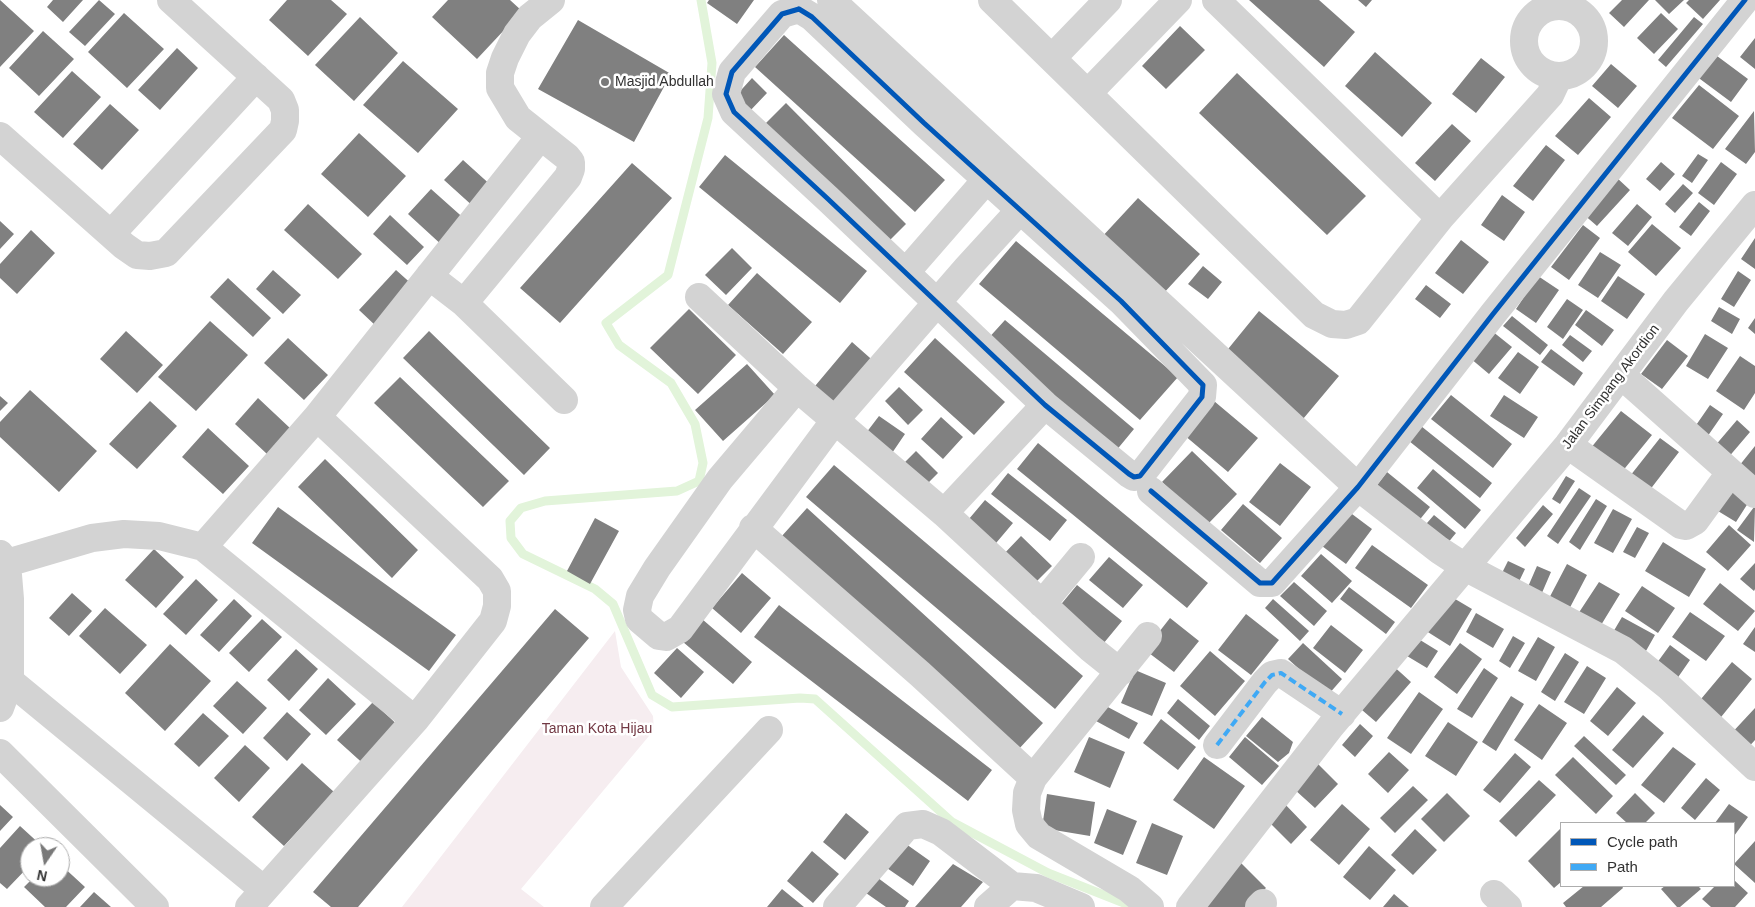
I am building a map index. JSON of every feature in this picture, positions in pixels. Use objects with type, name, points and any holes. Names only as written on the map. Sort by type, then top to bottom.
[{"type":"street","points":[[0,136],[111,234],[137,254],[150,256],[166,253],[283,130],[285,110],[281,100],[171,0]]},
{"type":"street","points":[[464,303],[568,177],[571,162],[518,118],[500,88],[500,73],[517,34],[530,17],[550,0]]},
{"type":"street","points":[[831,0],[1358,487],[1439,550],[1465,567],[1623,650],[1668,686],[1755,767]]},
{"type":"street","points":[[992,0],[1314,315],[1332,324],[1346,325],[1358,321],[1440,218],[1550,95],[1559,76]]},
{"type":"street","points":[[1052,57],[1108,0]]},
{"type":"street","points":[[1088,93],[1178,0]]},
{"type":"street","points":[[1216,0],[1440,218]]},
{"type":"street","points":[[1151,491],[1260,583],[1272,584],[1358,487],[1493,314],[1745,0]]},
{"type":"street","points":[[1563,3],[1581,14],[1588,22],[1594,42],[1592,53],[1580,70],[1570,75],[1559,76],[1548,75],[1537,69],[1527,56],[1524,40],[1524,9],[1550,7],[1563,3]]},
{"type":"street","points":[[799,9],[812,16],[924,123],[987,179],[1120,300],[1204,388],[1202,397],[1137,478],[1129,474],[1045,404],[734,112],[726,94],[732,72],[782,14],[799,9]]},
{"type":"street","points":[[111,234],[256,77]]},
{"type":"street","points":[[203,546],[317,417],[540,137]]},
{"type":"street","points":[[906,272],[987,179]]},
{"type":"street","name":"Jalan Simpang Akordion","points":[[1190,907],[1342,714],[1568,445],[1676,301],[1755,205]]},
{"type":"street","points":[[797,388],[720,479],[657,568],[637,602],[639,619],[659,636],[666,637],[680,629],[753,528],[835,420],[1021,209]]},
{"type":"street","points":[[429,276],[464,303],[564,400]]},
{"type":"street","points":[[699,297],[797,388],[944,513],[1042,604],[1120,672]]},
{"type":"street","points":[[1621,375],[1755,494]]},
{"type":"street","points":[[944,513],[1045,404]]},
{"type":"street","points":[[10,681],[256,898],[415,720],[492,621],[497,606],[497,591],[490,579],[317,417]]},
{"type":"street","points":[[1568,445],[1681,525],[1686,526],[1695,520],[1730,473]]},
{"type":"street","points":[[753,528],[920,674],[1033,778]]},
{"type":"street","points":[[0,708],[10,681],[10,599],[4,558],[92,538],[124,534],[159,536],[203,546],[415,720]]},
{"type":"street","points":[[1042,604],[1081,557]]},
{"type":"street","points":[[1148,636],[1033,778],[1027,793],[1026,810],[1029,824],[1039,836],[1129,889],[1150,907]]},
{"type":"street","points":[[1217,745],[1272,675],[1281,673],[1342,714]]},
{"type":"street","points":[[604,907],[769,730]]},
{"type":"street","points":[[0,753],[155,907]]},
{"type":"street","points":[[837,907],[907,826],[923,824],[941,832],[1012,886],[1036,888],[1081,907]]},
{"type":"street","points":[[988,907],[1012,886]]},
{"type":"green space","name":"Taman Kota Hijau","points":[[615,631],[621,667],[653,716],[654,730],[521,889],[544,907],[402,907]]},
{"type":"building","points":[[0,0],[34,31],[0,67]]},
{"type":"building","points":[[53,0],[83,0],[63,22],[47,7]]},
{"type":"building","points":[[99,0],[115,14],[85,46],[69,32]]},
{"type":"building","points":[[287,0],[331,0],[347,14],[308,56],[269,20]]},
{"type":"building","points":[[448,0],[510,0],[522,11],[477,59],[432,17]]},
{"type":"building","points":[[709,0],[754,0],[737,24],[707,3]]},
{"type":"building","points":[[1249,0],[1319,0],[1355,32],[1324,67]]},
{"type":"building","points":[[1358,0],[1372,0],[1366,7]]},
{"type":"building","points":[[1622,0],[1649,0],[1624,27],[1609,13]]},
{"type":"building","points":[[1655,0],[1684,0],[1669,14]]},
{"type":"building","points":[[1689,0],[1720,0],[1703,19],[1686,3]]},
{"type":"building","points":[[124,13],[164,49],[127,88],[88,52]]},
{"type":"building","points":[[1661,13],[1678,29],[1654,54],[1637,38]]},
{"type":"building","points":[[360,17],[398,53],[354,101],[315,65]]},
{"type":"building","points":[[1694,17],[1703,24],[1666,67],[1658,60]]},
{"type":"building","name":"Masjid Abdullah","points":[[578,20],[671,74],[634,142],[538,89]]},
{"type":"building","points":[[1180,26],[1205,50],[1166,89],[1142,66]]},
{"type":"building","points":[[43,31],[74,59],[39,96],[9,68]]},
{"type":"building","points":[[784,35],[945,180],[915,212],[755,67]]},
{"type":"building","points":[[1755,38],[1755,69],[1740,57]]},
{"type":"building","points":[[177,48],[198,68],[160,110],[138,90]]},
{"type":"building","points":[[1375,52],[1432,103],[1402,137],[1345,86]]},
{"type":"building","points":[[1713,53],[1748,79],[1731,102],[1696,76]]},
{"type":"building","points":[[1481,58],[1505,77],[1476,113],[1452,94]]},
{"type":"building","points":[[403,61],[458,109],[418,153],[363,105]]},
{"type":"building","points":[[1611,64],[1637,86],[1618,108],[1592,86]]},
{"type":"building","points":[[72,71],[101,97],[63,138],[34,112]]},
{"type":"building","points":[[1237,73],[1366,196],[1327,235],[1199,113]]},
{"type":"building","points":[[752,78],[767,93],[748,113],[733,99]]},
{"type":"building","points":[[1699,85],[1739,116],[1713,149],[1672,118]]},
{"type":"building","points":[[1589,98],[1611,117],[1578,155],[1555,136]]},
{"type":"building","points":[[786,103],[906,224],[883,247],[763,126]]},
{"type":"building","points":[[110,104],[139,130],[102,170],[73,144]]},
{"type":"building","points":[[1754,111],[1755,152],[1746,164],[1725,149]]},
{"type":"building","points":[[1452,124],[1471,141],[1435,181],[1415,163]]},
{"type":"building","points":[[359,133],[406,176],[368,217],[321,174]]},
{"type":"building","points":[[1546,145],[1565,160],[1533,201],[1513,186]]},
{"type":"building","points":[[1698,154],[1708,160],[1692,183],[1682,176]]},
{"type":"building","points":[[725,155],[867,271],[840,303],[699,187]]},
{"type":"building","points":[[463,160],[494,188],[475,208],[444,180]]},
{"type":"building","points":[[1661,162],[1675,174],[1660,191],[1646,179]]},
{"type":"building","points":[[1721,162],[1737,174],[1714,205],[1698,193]]},
{"type":"building","points":[[632,163],[672,198],[560,323],[520,288]]},
{"type":"building","points":[[1616,177],[1630,190],[1597,226],[1582,213]]},
{"type":"building","points":[[1683,184],[1693,193],[1675,213],[1665,204]]},
{"type":"building","points":[[431,189],[468,222],[444,247],[408,214]]},
{"type":"building","points":[[1502,195],[1525,212],[1504,241],[1481,225]]},
{"type":"building","points":[[1138,198],[1200,254],[1162,295],[1100,239]]},
{"type":"building","points":[[1699,202],[1710,211],[1691,236],[1679,227]]},
{"type":"building","points":[[308,204],[362,254],[338,279],[284,230]]},
{"type":"building","points":[[1637,204],[1652,217],[1628,246],[1612,233]]},
{"type":"building","points":[[390,215],[424,247],[407,265],[373,234]]},
{"type":"building","points":[[0,221],[14,234],[0,249]]},
{"type":"building","points":[[1652,224],[1681,248],[1656,276],[1628,252]]},
{"type":"building","points":[[1583,225],[1600,238],[1569,280],[1551,267]]},
{"type":"building","points":[[31,230],[55,253],[17,294],[0,278],[0,264]]},
{"type":"building","points":[[1755,238],[1755,269],[1741,259]]},
{"type":"building","points":[[1461,240],[1489,262],[1463,294],[1435,273]]},
{"type":"building","points":[[1016,241],[1178,377],[1140,420],[979,284]]},
{"type":"building","points":[[732,248],[752,268],[726,295],[705,275]]},
{"type":"building","points":[[1600,252],[1621,265],[1598,298],[1578,285]]},
{"type":"building","points":[[1203,266],[1222,282],[1208,299],[1188,284]]},
{"type":"building","points":[[273,270],[301,295],[283,314],[256,289]]},
{"type":"building","points":[[396,270],[415,287],[377,327],[359,310]]},
{"type":"building","points":[[1738,271],[1751,280],[1734,307],[1721,299]]},
{"type":"building","points":[[757,273],[812,322],[783,354],[728,305]]},
{"type":"building","points":[[1538,276],[1559,290],[1536,323],[1516,309]]},
{"type":"building","points":[[1618,276],[1645,294],[1627,319],[1601,301]]},
{"type":"building","points":[[228,278],[271,318],[253,337],[210,297]]},
{"type":"building","points":[[1426,285],[1451,304],[1440,318],[1415,299]]},
{"type":"building","points":[[1567,299],[1583,310],[1563,339],[1547,327]]},
{"type":"building","points":[[1719,307],[1740,319],[1732,334],[1711,321]]},
{"type":"building","points":[[689,309],[736,355],[698,394],[650,348]]},
{"type":"building","points":[[1586,310],[1614,330],[1602,346],[1575,325]]},
{"type":"building","points":[[1259,311],[1339,376],[1303,419],[1224,354]]},
{"type":"building","points":[[1512,316],[1548,345],[1540,355],[1503,326]]},
{"type":"building","points":[[1755,318],[1755,334],[1748,328]]},
{"type":"building","points":[[1005,320],[1134,429],[1115,452],[985,342]]},
{"type":"building","points":[[210,321],[248,355],[196,411],[158,377]]},
{"type":"building","points":[[126,331],[163,365],[137,393],[100,359]]},
{"type":"building","points":[[429,331],[550,448],[524,475],[403,358]]},
{"type":"building","points":[[1492,331],[1512,347],[1489,374],[1470,358]]},
{"type":"building","points":[[1705,334],[1728,348],[1708,379],[1686,366]]},
{"type":"building","points":[[1570,335],[1592,351],[1583,362],[1562,345]]},
{"type":"building","points":[[288,338],[328,375],[304,400],[264,363]]},
{"type":"building","points":[[935,338],[1005,402],[974,435],[904,372]]},
{"type":"building","points":[[1667,340],[1688,356],[1662,389],[1641,374]]},
{"type":"building","points":[[852,342],[878,365],[836,414],[810,392]]},
{"type":"building","points":[[1551,349],[1583,373],[1574,386],[1541,362]]},
{"type":"building","points":[[1518,352],[1539,367],[1520,394],[1498,378]]},
{"type":"building","points":[[1740,356],[1755,366],[1755,393],[1744,410],[1716,391]]},
{"type":"building","points":[[747,364],[775,395],[723,441],[695,410]]},
{"type":"building","points":[[400,377],[509,481],[483,507],[374,403]]},
{"type":"building","points":[[899,387],[923,410],[908,425],[885,401]]},
{"type":"building","points":[[30,390],[97,451],[59,492],[0,437],[0,422]]},
{"type":"building","points":[[1451,395],[1512,444],[1493,468],[1431,419]]},
{"type":"building","points":[[1504,395],[1538,417],[1524,438],[1490,416]]},
{"type":"building","points":[[0,396],[8,403],[0,411]]},
{"type":"building","points":[[258,398],[291,429],[267,454],[235,424]]},
{"type":"building","points":[[150,401],[177,426],[137,469],[109,444]]},
{"type":"building","points":[[1214,401],[1258,438],[1228,472],[1184,435]]},
{"type":"building","points":[[1710,405],[1723,414],[1705,440],[1692,431]]},
{"type":"building","points":[[1621,411],[1652,435],[1621,473],[1590,449]]},
{"type":"building","points":[[879,416],[905,434],[890,456],[863,437]]},
{"type":"building","points":[[941,417],[963,437],[943,459],[921,439]]},
{"type":"building","points":[[1737,420],[1750,432],[1727,459],[1714,447]]},
{"type":"building","points":[[1421,426],[1492,483],[1480,498],[1409,441]]},
{"type":"building","points":[[208,428],[249,466],[223,494],[182,457]]},
{"type":"building","points":[[1660,438],[1679,452],[1649,491],[1630,476]]},
{"type":"building","points":[[1038,443],[1208,583],[1187,608],[1017,469]]},
{"type":"building","points":[[1755,446],[1755,478],[1739,466]]},
{"type":"building","points":[[916,451],[938,473],[924,487],[902,465]]},
{"type":"building","points":[[1192,451],[1237,494],[1207,525],[1162,482]]},
{"type":"building","points":[[325,459],[418,550],[392,578],[298,487]]},
{"type":"building","points":[[1280,463],[1311,487],[1280,526],[1249,502]]},
{"type":"building","points":[[834,465],[1083,676],[1055,709],[806,497]]},
{"type":"building","points":[[1433,469],[1481,510],[1465,529],[1417,488]]},
{"type":"building","points":[[1387,472],[1430,507],[1417,523],[1375,488]]},
{"type":"building","points":[[1008,473],[1067,520],[1050,541],[991,494]]},
{"type":"building","points":[[1566,476],[1575,481],[1560,504],[1552,499]]},
{"type":"building","points":[[1727,487],[1750,500],[1736,522],[1713,508]]},
{"type":"building","points":[[1579,488],[1591,496],[1558,544],[1547,536]]},
{"type":"building","points":[[1596,499],[1607,506],[1580,550],[1569,542]]},
{"type":"building","points":[[985,500],[1013,523],[991,549],[963,526]]},
{"type":"building","points":[[1243,504],[1282,538],[1260,563],[1221,530]]},
{"type":"building","points":[[1543,505],[1553,514],[1525,547],[1516,538]]},
{"type":"building","points":[[278,507],[456,635],[429,671],[252,543]]},
{"type":"building","points":[[807,508],[1043,723],[1017,751],[781,537]]},
{"type":"building","points":[[1755,508],[1754,542],[1737,530]]},
{"type":"building","points":[[1613,509],[1632,519],[1613,553],[1594,543]]},
{"type":"building","points":[[1348,511],[1372,529],[1346,564],[1322,546]]},
{"type":"building","points":[[1434,515],[1456,533],[1442,550],[1420,531]]},
{"type":"building","points":[[595,518],[619,531],[590,584],[567,571]]},
{"type":"building","points":[[1729,525],[1751,545],[1728,571],[1706,552]]},
{"type":"building","points":[[1637,527],[1649,533],[1635,558],[1623,552]]},
{"type":"building","points":[[1021,536],[1052,566],[1031,587],[1001,557]]},
{"type":"building","points":[[1663,542],[1706,569],[1689,597],[1645,571]]},
{"type":"building","points":[[1372,545],[1428,585],[1411,608],[1355,568]]},
{"type":"building","points":[[154,549],[184,577],[156,608],[125,580]]},
{"type":"building","points":[[1321,554],[1352,581],[1332,603],[1301,576]]},
{"type":"building","points":[[1109,557],[1143,585],[1123,608],[1089,580]]},
{"type":"building","points":[[1508,561],[1525,569],[1514,592],[1497,583]]},
{"type":"building","points":[[1755,563],[1755,589],[1754,591],[1740,579]]},
{"type":"building","points":[[1567,564],[1587,575],[1565,617],[1545,606]]},
{"type":"building","points":[[1537,566],[1551,572],[1538,602],[1524,596]]},
{"type":"building","points":[[742,573],[771,598],[741,633],[712,608]]},
{"type":"building","points":[[196,579],[218,600],[186,635],[163,614]]},
{"type":"building","points":[[1294,582],[1327,611],[1314,626],[1280,596]]},
{"type":"building","points":[[1599,582],[1620,594],[1598,630],[1576,617]]},
{"type":"building","points":[[1720,583],[1755,611],[1738,631],[1703,604]]},
{"type":"building","points":[[1077,585],[1122,621],[1103,644],[1058,608]]},
{"type":"building","points":[[1642,586],[1675,608],[1658,633],[1625,611]]},
{"type":"building","points":[[1349,587],[1395,622],[1386,634],[1340,599]]},
{"type":"building","points":[[72,593],[92,611],[69,636],[49,618]]},
{"type":"building","points":[[1445,593],[1472,609],[1450,646],[1423,629]]},
{"type":"building","points":[[234,599],[252,616],[219,652],[200,635]]},
{"type":"building","points":[[1273,599],[1309,631],[1300,641],[1265,608]]},
{"type":"building","points":[[779,605],[992,770],[968,801],[754,637]]},
{"type":"building","points":[[105,608],[147,645],[120,674],[79,636]]},
{"type":"building","points":[[555,609],[589,638],[358,907],[331,907],[313,892]]},
{"type":"building","points":[[1690,612],[1725,636],[1706,661],[1672,637]]},
{"type":"building","points":[[1476,613],[1504,629],[1493,648],[1466,632]]},
{"type":"building","points":[[1246,614],[1279,640],[1251,675],[1218,650]]},
{"type":"building","points":[[1622,617],[1655,635],[1642,658],[1609,639]]},
{"type":"building","points":[[1170,618],[1199,641],[1174,672],[1145,650]]},
{"type":"building","points":[[262,619],[282,637],[249,672],[229,653]]},
{"type":"building","points":[[702,619],[752,662],[733,684],[683,642]]},
{"type":"building","points":[[1331,625],[1363,650],[1345,673],[1313,648]]},
{"type":"building","points":[[1755,627],[1755,652],[1743,644]]},
{"type":"building","points":[[1412,635],[1438,651],[1427,668],[1402,653]]},
{"type":"building","points":[[1513,636],[1525,643],[1510,668],[1499,661]]},
{"type":"building","points":[[1538,637],[1555,647],[1536,681],[1518,671]]},
{"type":"building","points":[[1303,643],[1342,679],[1328,695],[1288,659]]},
{"type":"building","points":[[1460,643],[1482,659],[1457,694],[1434,677]]},
{"type":"building","points":[[170,644],[211,681],[165,731],[125,693]]},
{"type":"building","points":[[1670,645],[1690,660],[1672,686],[1651,671]]},
{"type":"building","points":[[677,648],[704,672],[681,698],[654,673]]},
{"type":"building","points":[[296,649],[318,669],[289,701],[267,680]]},
{"type":"building","points":[[1210,651],[1245,681],[1215,716],[1180,686]]},
{"type":"building","points":[[1565,653],[1579,662],[1555,701],[1541,692]]},
{"type":"building","points":[[1732,662],[1752,679],[1717,722],[1696,705]]},
{"type":"building","points":[[1390,663],[1411,682],[1376,722],[1355,704]]},
{"type":"building","points":[[1587,666],[1606,678],[1584,714],[1564,702]]},
{"type":"building","points":[[1484,668],[1498,678],[1472,718],[1457,709]]},
{"type":"building","points":[[1135,670],[1166,683],[1152,716],[1121,703]]},
{"type":"building","points":[[328,678],[356,704],[326,735],[299,710]]},
{"type":"building","points":[[237,681],[267,708],[243,734],[213,706]]},
{"type":"building","points":[[1617,687],[1636,703],[1608,736],[1590,721]]},
{"type":"building","points":[[1419,692],[1443,709],[1411,754],[1387,738]]},
{"type":"building","points":[[1511,696],[1524,704],[1496,751],[1482,742]]},
{"type":"building","points":[[1178,699],[1210,726],[1199,740],[1167,713]]},
{"type":"building","points":[[373,702],[403,730],[368,768],[337,740]]},
{"type":"building","points":[[1539,704],[1567,723],[1542,760],[1514,740]]},
{"type":"building","points":[[1104,705],[1138,723],[1129,739],[1096,721]]},
{"type":"building","points":[[1755,708],[1755,740],[1744,752],[1728,737]]},
{"type":"building","points":[[287,712],[311,734],[287,761],[263,738]]},
{"type":"building","points":[[203,713],[229,736],[199,767],[174,744]]},
{"type":"building","points":[[1643,715],[1664,733],[1633,768],[1612,750]]},
{"type":"building","points":[[1262,717],[1293,742],[1289,753],[1278,762],[1246,736]]},
{"type":"building","points":[[1161,719],[1196,747],[1178,770],[1143,743]]},
{"type":"building","points":[[1448,722],[1478,742],[1456,776],[1425,756]]},
{"type":"building","points":[[1360,724],[1373,736],[1355,757],[1342,745]]},
{"type":"building","points":[[1584,736],[1626,775],[1616,785],[1574,746]]},
{"type":"building","points":[[1089,737],[1125,752],[1110,788],[1074,772]]},
{"type":"building","points":[[1245,737],[1279,766],[1262,785],[1229,757]]},
{"type":"building","points":[[245,745],[270,768],[239,802],[214,778]]},
{"type":"building","points":[[1673,747],[1696,764],[1664,803],[1641,785]]},
{"type":"building","points":[[1389,752],[1409,770],[1388,793],[1368,774]]},
{"type":"building","points":[[1515,753],[1531,767],[1500,803],[1483,790]]},
{"type":"building","points":[[1204,757],[1245,786],[1214,829],[1173,800]]},
{"type":"building","points":[[1573,757],[1613,796],[1596,814],[1555,775]]},
{"type":"building","points":[[302,763],[334,792],[284,846],[252,817]]},
{"type":"building","points":[[1318,764],[1338,784],[1315,808],[1294,789]]},
{"type":"building","points":[[1706,778],[1720,790],[1695,820],[1681,808]]},
{"type":"building","points":[[1539,780],[1556,795],[1516,837],[1499,821]]},
{"type":"building","points":[[1413,786],[1428,800],[1395,833],[1380,818]]},
{"type":"building","points":[[1447,793],[1470,816],[1444,842],[1421,819]]},
{"type":"building","points":[[1635,793],[1655,813],[1646,822],[1626,822],[1616,813]]},
{"type":"building","points":[[1047,794],[1095,802],[1090,836],[1042,828]]},
{"type":"building","points":[[1281,800],[1307,827],[1291,844],[1263,816]]},
{"type":"building","points":[[1342,804],[1370,829],[1339,865],[1310,840]]},
{"type":"building","points":[[1729,804],[1748,817],[1735,835],[1735,822],[1716,822]]},
{"type":"building","points":[[0,805],[13,817],[0,831]]},
{"type":"building","points":[[1107,809],[1137,821],[1123,855],[1094,843]]},
{"type":"building","points":[[846,813],[869,832],[845,860],[823,842]]},
{"type":"building","points":[[1152,823],[1183,836],[1167,875],[1136,863]]},
{"type":"building","points":[[20,826],[32,837],[20,837],[20,875],[7,889],[0,883],[0,848]]},
{"type":"building","points":[[1415,829],[1437,850],[1413,875],[1391,855]]},
{"type":"building","points":[[1560,829],[1560,883],[1554,888],[1528,861]]},
{"type":"building","points":[[899,839],[930,861],[913,886],[881,864]]},
{"type":"building","points":[[1755,841],[1755,883],[1735,863]]},
{"type":"building","points":[[1369,846],[1396,870],[1370,900],[1343,877]]},
{"type":"building","points":[[812,851],[839,874],[813,903],[787,881]]},
{"type":"building","points":[[1239,861],[1266,888],[1246,907],[1192,907]]},
{"type":"building","points":[[953,864],[983,882],[961,907],[915,907]]},
{"type":"building","points":[[70,873],[85,887],[66,907],[45,907],[24,887],[70,887]]},
{"type":"building","points":[[878,878],[909,901],[905,907],[886,907],[866,893]]},
{"type":"building","points":[[1735,881],[1748,893],[1735,907],[1711,907],[1702,899],[1714,887],[1735,887]]},
{"type":"building","points":[[1583,887],[1623,888],[1601,907],[1566,907],[1563,903]]},
{"type":"building","points":[[1664,887],[1699,887],[1701,889],[1680,907],[1677,907],[1661,889]]},
{"type":"building","points":[[782,889],[804,907],[767,907]]},
{"type":"building","points":[[94,892],[111,907],[80,907]]},
{"type":"building","points":[[1394,894],[1409,907],[1383,907]]},
{"type":"waterway","points":[[701,0],[712,63],[708,118],[668,275],[606,323],[619,345],[671,383],[695,424],[703,463],[699,481],[677,491],[545,501],[521,508],[510,521],[511,538],[523,554],[595,589],[613,604],[652,695],[672,707],[800,698],[815,699],[952,822],[1048,873],[1134,907]]},
{"type":"marked path","points":[[1217,745],[1272,675],[1281,673],[1342,714]]},
{"type":"cycle path","points":[[1151,491],[1260,583],[1272,583],[1358,487],[1493,314],[1745,0]]},
{"type":"cycle path","points":[[799,9],[812,17],[924,123],[1121,301],[1203,385],[1202,397],[1140,476],[1134,477],[1129,474],[1045,405],[734,112],[726,94],[732,72],[782,14],[799,9]]},
{"type":"place","name":"Masjid Abdullah","points":[[605,82]]}]
